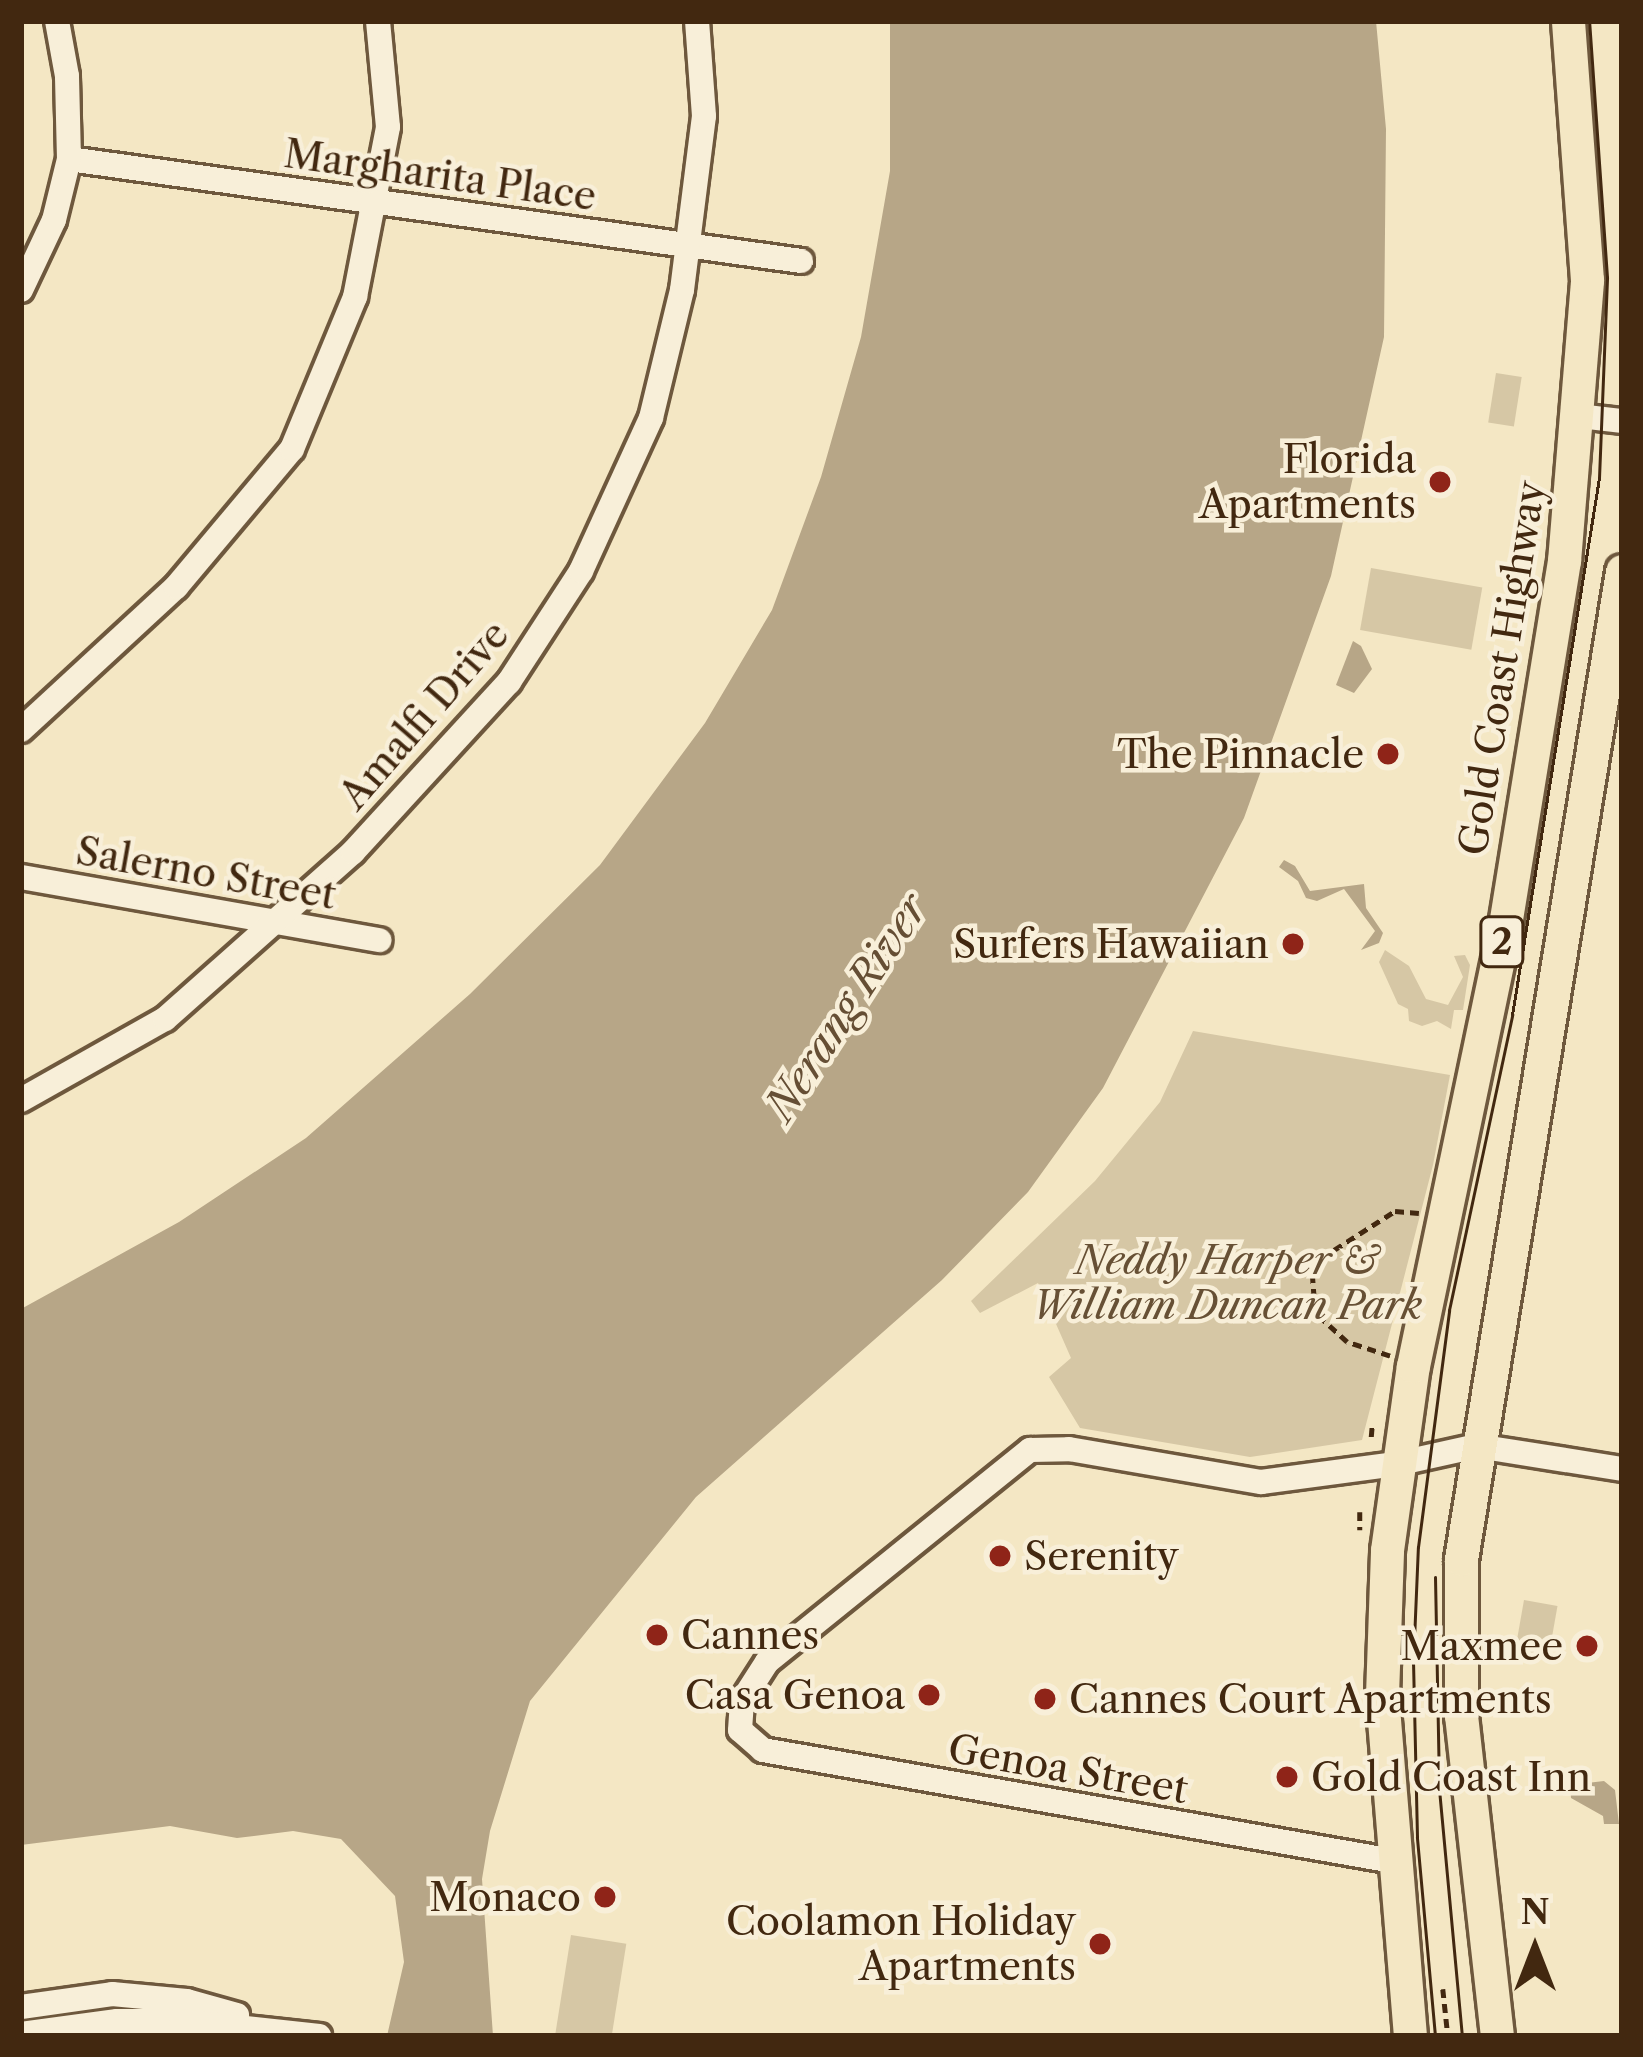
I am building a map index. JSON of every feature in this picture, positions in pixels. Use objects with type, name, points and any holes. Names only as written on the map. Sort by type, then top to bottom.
[{"type":"highway","name":"Gold Coast Highway","points":[[1410,2036],[1382,1676],[1396,1464],[1505,925],[1564,566],[1587,280],[1568,21]]},
{"type":"highway","name":"2","points":[[1496,2036],[1458,1666],[1461,1559],[1622,571]]},
{"type":"street","points":[[21,290],[53,220],[69,159],[68,76],[56,21]]},
{"type":"street","points":[[21,730],[176,586],[292,448],[355,297],[388,127],[378,21]]},
{"type":"street","name":"Amalfi Drive","points":[[21,1100],[165,1019],[353,852],[509,682],[581,571],[651,418],[689,247],[704,116],[697,21]]},
{"type":"street","name":"Margharita Place","points":[[69,159],[801,262]]},
{"type":"street","points":[[1579,416],[1622,421]]},
{"type":"street","name":"Salerno Street","points":[[21,877],[380,940]]},
{"type":"street","points":[[1396,1464],[1477,1446],[1622,1469]]},
{"type":"street","name":"Genoa Street","points":[[1393,1861],[763,1750],[740,1730],[742,1701],[767,1662],[1030,1450],[1069,1449],[1261,1482],[1396,1464]]},
{"type":"street","points":[[21,2007],[112,1994],[169,1999],[309,2034]]},
{"type":"street","points":[[21,2034],[117,2020],[181,2020],[309,2034]]},
{"type":"path","points":[[1390,1356],[1347,1342],[1315,1313],[1312,1273],[1334,1250],[1395,1211],[1422,1214]]},
{"type":"path","points":[[1371,1437],[1372,1425]]},
{"type":"path","points":[[1443,1988],[1448,2036]]},
{"type":"green space","points":[[1496,373],[1522,377],[1514,426],[1488,422]]},
{"type":"green space","points":[[1371,568],[1482,588],[1471,650],[1360,630]]},
{"type":"green space","points":[[1385,950],[1409,966],[1426,999],[1448,1005],[1463,977],[1454,956],[1465,955],[1470,965],[1463,1010],[1454,1010],[1451,1029],[1437,1021],[1422,1026],[1409,1021],[1408,1009],[1398,1004],[1379,962]]},
{"type":"green space","name":"Neddy Harper & William Duncan Park","points":[[1193,1031],[1450,1075],[1433,1165],[1362,1440],[1250,1457],[1080,1428],[1049,1377],[1071,1358],[1038,1283],[980,1313],[971,1301],[1095,1181],[1160,1102]]},
{"type":"green space","points":[[1524,1600],[1557,1606],[1548,1657],[1515,1651]]},
{"type":"green space","points":[[571,1935],[626,1944],[612,2036],[555,2035]]},
{"type":"water","name":"Nerang River","points":[[890,21],[1376,21],[1386,129],[1384,337],[1331,576],[1244,818],[1103,1088],[1028,1192],[942,1280],[696,1497],[530,1701],[490,1831],[482,1879],[493,2036],[387,2036],[404,1962],[395,1896],[341,1839],[293,1831],[237,1838],[170,1826],[21,1845],[21,1309],[179,1222],[306,1138],[470,994],[600,865],[705,723],[772,610],[821,477],[861,337],[890,171]]},
{"type":"water","points":[[1353,641],[1361,646],[1372,669],[1354,693],[1336,685]]},
{"type":"water","points":[[1284,860],[1295,866],[1310,891],[1364,884],[1366,908],[1383,933],[1379,943],[1361,950],[1375,931],[1344,889],[1317,901],[1306,898],[1298,881],[1279,867]]},
{"type":"water","points":[[1604,1781],[1615,1790],[1619,1824],[1604,1824],[1603,1816],[1571,1798],[1570,1785]]},
{"type":"tram line","points":[[1435,2036],[1417,1837],[1413,1664],[1418,1547],[1449,1310],[1512,1015],[1599,478],[1607,277],[1589,21]]},
{"type":"tram line","points":[[1435,1577],[1439,1789],[1462,2036]]},
{"type":"place","name":"Florida Apartments","points":[[1440,482]]},
{"type":"place","name":"The Pinnacle","points":[[1388,754]]},
{"type":"place","name":"Surfers Hawaiian","points":[[1293,944]]},
{"type":"place","name":"Serenity","points":[[1000,1556]]},
{"type":"place","name":"Cannes","points":[[657,1635]]},
{"type":"place","name":"Maxmee","points":[[1587,1646]]},
{"type":"place","name":"Casa Genoa","points":[[929,1695]]},
{"type":"place","name":"Cannes Court Apartments","points":[[1045,1699]]},
{"type":"place","name":"Gold Coast Inn","points":[[1287,1777]]},
{"type":"place","name":"Monaco","points":[[605,1897]]},
{"type":"place","name":"Coolamon Holiday Apartments","points":[[1100,1944]]}]
